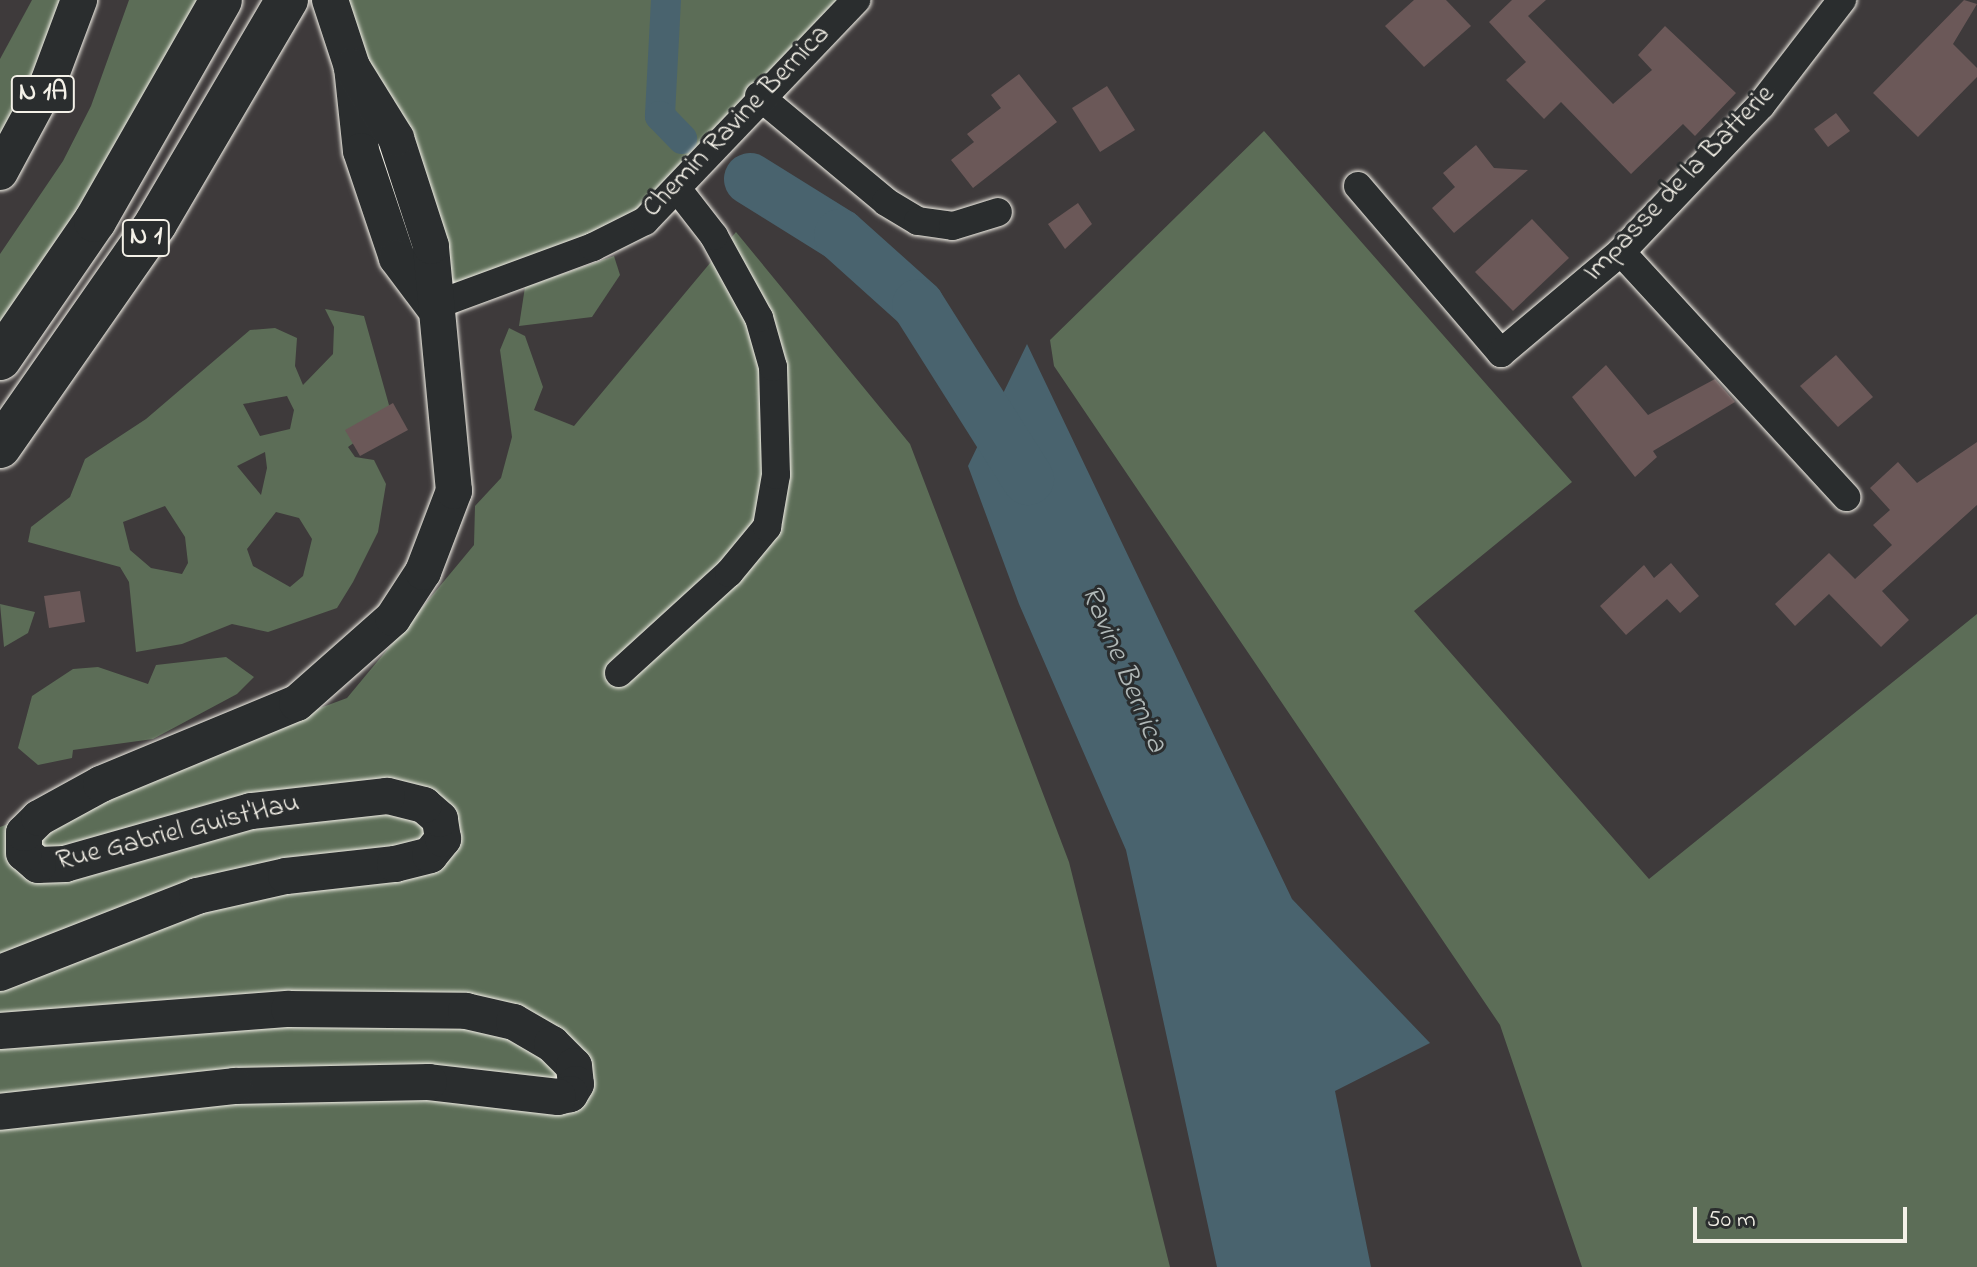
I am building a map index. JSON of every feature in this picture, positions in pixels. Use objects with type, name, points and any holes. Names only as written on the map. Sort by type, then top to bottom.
[{"type":"highway","name":"N 1","points":[[0,359],[95,221],[221,0]]},
{"type":"highway","name":"N 1","points":[[0,447],[156,223],[282,10]]},
{"type":"main road","name":"N 1A","points":[[0,172],[48,83],[79,0]]},
{"type":"main road","points":[[330,0],[352,67],[361,151],[397,258],[433,306]]},
{"type":"main road","name":"Rue Gabriel Guist'Hau","points":[[0,973],[197,896],[286,876],[395,864],[430,855],[443,839],[440,819],[424,805],[387,796],[251,811],[65,864],[38,865],[24,853],[24,833],[39,818],[101,784],[297,703],[393,618],[423,572],[454,491],[421,209],[396,138],[352,67]]},
{"type":"main road","points":[[0,1031],[289,1009],[466,1011],[514,1022],[552,1044],[574,1066],[576,1084],[570,1094],[558,1097],[429,1082],[234,1086],[0,1112]]},
{"type":"street","name":"Chemin Ravine Bernica","points":[[433,306],[625,234],[679,191],[759,96],[856,0]]},
{"type":"street","name":"Impasse de la Batterie","points":[[1358,186],[1501,353],[1621,252],[1761,105],[1842,0]]},
{"type":"street","points":[[759,96],[886,202],[918,221],[953,226],[998,212]]},
{"type":"street","points":[[619,673],[729,573],[767,527],[776,475],[773,367],[759,318],[714,236],[679,191]]},
{"type":"street","points":[[1621,252],[1846,497]]},
{"type":"green space","points":[[32,0],[79,0],[0,172],[0,59]]},
{"type":"green space","points":[[129,0],[221,0],[0,359],[0,254],[63,161],[91,106]]},
{"type":"green space","points":[[341,0],[856,0],[645,221],[433,301]]},
{"type":"green space","points":[[1264,131],[1572,482],[1414,611],[1649,879],[1977,614],[1977,1267],[1582,1267],[1500,1025],[1054,366],[1050,340]]},
{"type":"green space","points":[[736,232],[910,444],[1069,862],[1170,1267],[0,1267],[0,827],[347,698],[474,545],[475,506],[501,478],[512,437],[500,350],[509,328],[525,336],[543,387],[534,410],[574,426]]},
{"type":"green space","points":[[614,256],[620,275],[592,317],[519,326],[525,287]]},
{"type":"green space","points":[[325,309],[364,316],[389,405],[387,419],[348,447],[355,457],[374,460],[386,484],[378,532],[353,582],[337,608],[268,632],[232,624],[182,644],[136,652],[129,582],[120,567],[28,542],[31,527],[70,497],[85,459],[146,419],[250,330],[275,328],[297,338],[295,366],[303,385],[333,354],[334,327]],"holes":[[[287,396],[294,410],[290,429],[260,436],[243,404]],[[265,452],[267,468],[261,495],[237,466]],[[165,506],[185,537],[188,563],[182,574],[151,568],[130,550],[123,522]],[[276,512],[299,518],[312,539],[303,576],[290,587],[253,566],[247,549]]]},
{"type":"green space","points":[[0,604],[35,612],[28,633],[4,647]]},
{"type":"green space","points":[[226,657],[254,677],[237,694],[153,739],[73,750],[72,758],[38,765],[18,748],[32,696],[73,669],[98,667],[148,684],[156,665]]},
{"type":"water","points":[[1027,344],[1292,899],[1430,1043],[1335,1091],[1371,1267],[1217,1267],[1126,850],[1019,604],[968,466]]},
{"type":"building","points":[[1414,0],[1446,0],[1471,26],[1424,67],[1385,26]]},
{"type":"building","points":[[1512,0],[1546,0],[1528,16],[1613,104],[1652,70],[1638,55],[1665,26],[1736,93],[1695,136],[1683,124],[1631,174],[1561,102],[1544,119],[1506,80],[1526,62],[1489,22]]},
{"type":"building","points":[[1964,0],[1977,4],[1953,44],[1977,68],[1977,77],[1918,137],[1873,93]]},
{"type":"building","points":[[1019,74],[1057,122],[973,188],[951,160],[974,142],[967,134],[1001,108],[991,95]]},
{"type":"building","points":[[1107,86],[1135,130],[1100,152],[1072,108]]},
{"type":"building","points":[[1836,113],[1850,131],[1828,147],[1814,129]]},
{"type":"building","points":[[1476,145],[1494,168],[1528,170],[1454,233],[1432,208],[1455,187],[1443,173]]},
{"type":"building","points":[[1078,203],[1092,224],[1065,249],[1048,224]]},
{"type":"building","points":[[1532,219],[1569,258],[1513,311],[1475,272]]},
{"type":"building","points":[[1836,355],[1873,397],[1838,427],[1800,386]]},
{"type":"building","points":[[1606,365],[1648,415],[1715,379],[1735,402],[1653,451],[1657,457],[1635,477],[1572,397]]},
{"type":"building","points":[[393,403],[408,430],[360,456],[345,430]]},
{"type":"building","points":[[1977,442],[1977,505],[1882,591],[1909,620],[1881,647],[1829,594],[1795,626],[1775,604],[1829,553],[1855,579],[1892,545],[1873,525],[1890,510],[1870,488],[1898,462],[1917,483]]},
{"type":"building","points":[[1671,563],[1699,596],[1680,613],[1667,599],[1626,635],[1600,606],[1644,565],[1654,578]]},
{"type":"building","points":[[80,591],[85,622],[49,628],[44,596]]},
{"type":"waterway","points":[[666,0],[660,116],[682,139]]},
{"type":"waterway","name":"Ravine Bernica","points":[[750,179],[840,235],[918,305],[1028,479]]}]
